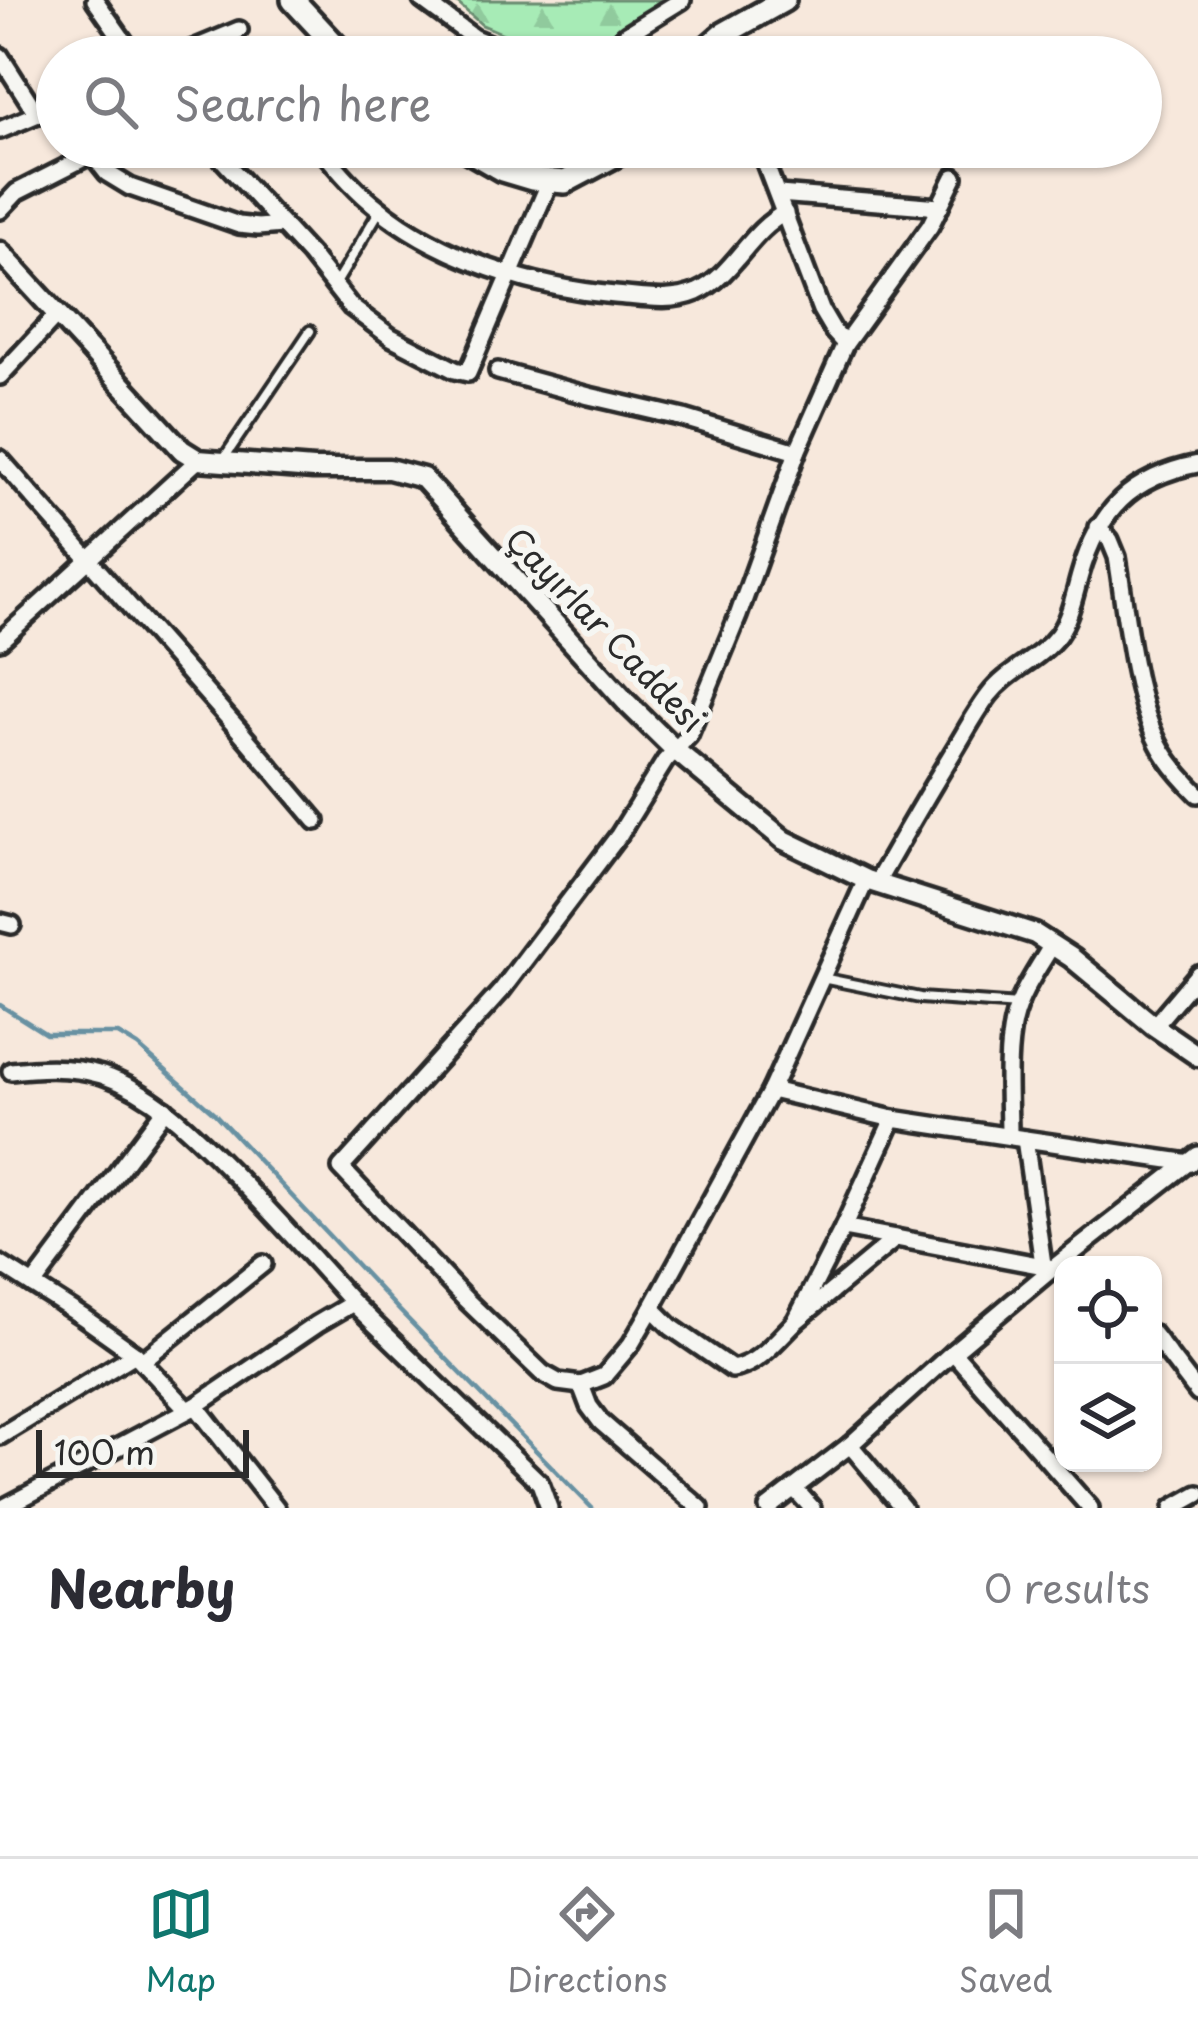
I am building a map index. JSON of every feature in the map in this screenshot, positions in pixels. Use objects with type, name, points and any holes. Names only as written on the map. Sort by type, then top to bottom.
[{"type":"main road","points":[[293,0],[327,36]]},
{"type":"main road","points":[[721,36],[784,0]]},
{"type":"main road","points":[[499,168],[532,179],[565,182],[591,168]]},
{"type":"street","points":[[95,0],[120,36]]},
{"type":"street","points":[[422,0],[471,36]]},
{"type":"street","points":[[625,36],[682,0]]},
{"type":"street","points":[[225,36],[239,30]]},
{"type":"street","points":[[0,56],[36,112]]},
{"type":"street","points":[[0,130],[36,114]]},
{"type":"street","points":[[0,210],[17,192],[64,168]]},
{"type":"street","points":[[105,168],[130,187],[239,225],[282,225]]},
{"type":"street","points":[[231,168],[351,307],[392,337],[468,373],[550,181]]},
{"type":"street","points":[[336,168],[380,210],[443,248],[510,274],[588,293],[683,297],[711,284],[764,227],[785,213]]},
{"type":"street","points":[[767,168],[821,310],[845,344]]},
{"type":"street","points":[[954,177],[930,226],[845,344],[797,452],[689,735],[665,761],[620,835],[501,991],[341,1168],[542,1373],[558,1382],[581,1385],[604,1376],[631,1344],[771,1090],[820,978],[871,882],[987,697],[1009,674],[1050,645],[1062,628],[1088,547],[1113,507],[1166,472],[1198,464]]},
{"type":"street","points":[[778,194],[940,207]]},
{"type":"street","points":[[0,253],[182,450],[198,460],[0,641]]},
{"type":"street","points":[[0,376],[57,315]]},
{"type":"street","points":[[498,371],[797,452]]},
{"type":"street","points":[[0,459],[316,821]]},
{"type":"street","name":"Çayırlar Caddesi","points":[[198,460],[389,469],[423,478],[627,704],[784,840],[871,882],[1035,934],[1198,1056]]},
{"type":"street","points":[[1098,527],[1117,556],[1147,716],[1166,757],[1198,794]]},
{"type":"street","points":[[1052,945],[1012,1022],[1009,1059],[1017,1137],[1053,1269]]},
{"type":"street","points":[[1154,1026],[1198,974]]},
{"type":"street","points":[[11,1071],[82,1070],[121,1082],[165,1109],[249,1190],[352,1303],[540,1483],[549,1508]]},
{"type":"street","points":[[771,1090],[893,1119],[1193,1165]]},
{"type":"street","points":[[33,1285],[165,1109]]},
{"type":"street","points":[[795,1322],[893,1119]]},
{"type":"street","points":[[768,1508],[850,1444],[1053,1269],[1193,1165]]},
{"type":"street","points":[[843,1228],[1053,1269]]},
{"type":"street","points":[[652,1308],[732,1369],[747,1365],[896,1238]]},
{"type":"street","points":[[0,1264],[138,1357],[192,1408],[272,1507]]},
{"type":"street","points":[[0,1436],[138,1357],[263,1264]]},
{"type":"street","points":[[3,1508],[192,1408],[352,1303]]},
{"type":"street","points":[[1162,1346],[1198,1393]]},
{"type":"street","points":[[953,1352],[1090,1508]]},
{"type":"street","points":[[581,1385],[601,1422],[700,1508]]},
{"type":"street","points":[[850,1444],[903,1508]]},
{"type":"street","points":[[794,1488],[812,1508]]},
{"type":"street","points":[[1173,1508],[1198,1494]]},
{"type":"lane","points":[[334,286],[380,210]]},
{"type":"lane","points":[[221,463],[310,331]]},
{"type":"lane","points":[[820,978],[920,998],[1019,1005]]},
{"type":"green space","points":[[454,0],[672,0],[614,36],[508,36],[482,25]]},
{"type":"waterway","points":[[0,1005],[46,1034],[118,1034],[138,1046],[215,1114],[592,1508]]}]
